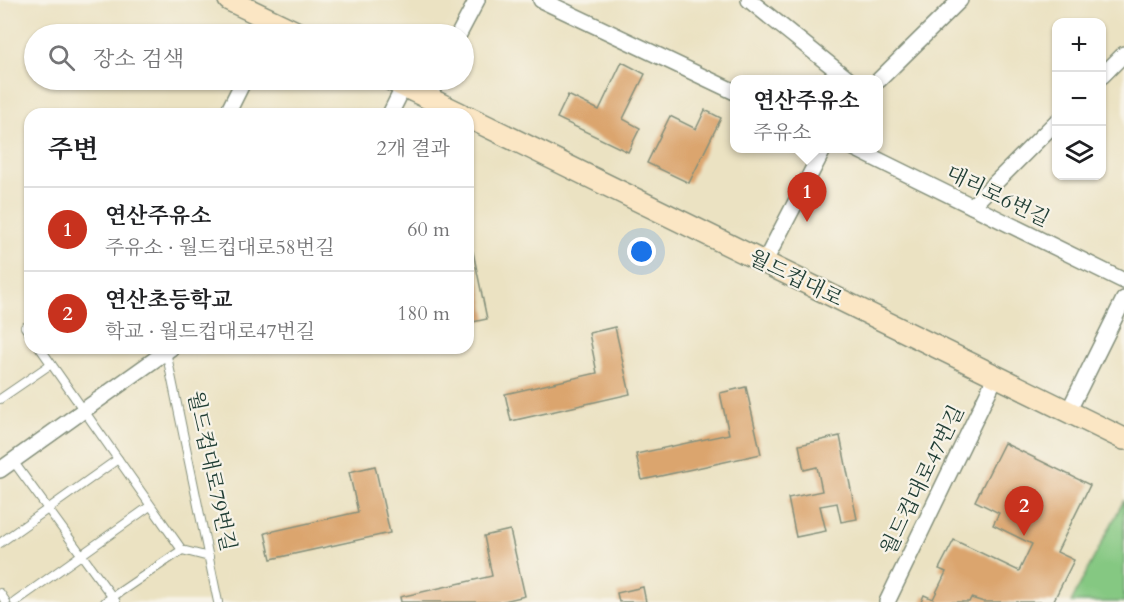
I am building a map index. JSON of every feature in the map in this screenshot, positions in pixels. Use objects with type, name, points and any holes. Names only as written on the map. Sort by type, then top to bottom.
[{"type":"main road","points":[[229,0],[262,24]]},
{"type":"main road","points":[[434,90],[454,108]]},
{"type":"main road","name":"월드컵대로","points":[[474,120],[1124,440]]},
{"type":"street","points":[[464,24],[477,0]]},
{"type":"street","points":[[541,0],[730,90]]},
{"type":"street","points":[[749,0],[843,75]]},
{"type":"street","points":[[883,76],[960,0]]},
{"type":"street","points":[[1105,72],[1124,54]]},
{"type":"street","points":[[230,108],[239,90]]},
{"type":"street","points":[[392,108],[396,90]]},
{"type":"street","points":[[972,206],[1052,126]]},
{"type":"street","points":[[764,263],[821,153]]},
{"type":"street","name":"대리로6번길","points":[[864,153],[1124,280]]},
{"type":"street","points":[[1068,412],[1124,298]]},
{"type":"street","points":[[0,470],[161,354]]},
{"type":"street","name":"월드컵대로47번길","points":[[887,602],[996,376]]},
{"type":"lane","points":[[44,354],[182,550],[208,557]]},
{"type":"lane","name":"월드컵대로79번길","points":[[169,354],[218,602]]},
{"type":"lane","points":[[0,399],[51,364]]},
{"type":"lane","points":[[0,543],[118,459]]},
{"type":"lane","points":[[13,461],[111,600],[182,550]]},
{"type":"lane","points":[[15,602],[150,506]]},
{"type":"lane","points":[[0,593],[6,602]]},
{"type":"green space","points":[[1124,500],[1124,602],[1071,602]]},
{"type":"building","points":[[622,62],[645,74],[623,119],[640,128],[628,152],[557,118],[568,95],[599,110]]},
{"type":"building","points":[[705,110],[721,118],[689,183],[647,163],[670,116],[696,129]]},
{"type":"building","points":[[474,257],[487,319],[474,322]]},
{"type":"building","points":[[615,327],[630,394],[511,421],[505,394],[597,373],[589,333]]},
{"type":"building","points":[[746,387],[761,454],[642,480],[636,454],[729,434],[720,393]]},
{"type":"building","points":[[840,436],[857,519],[841,522],[837,503],[820,506],[826,531],[796,537],[788,498],[822,491],[817,467],[804,470],[799,445]]},
{"type":"building","points":[[1004,443],[1090,485],[1057,552],[1074,560],[1053,602],[984,602],[971,598],[969,602],[921,602],[924,595],[933,599],[946,572],[939,569],[954,540],[1019,571],[1032,544],[993,525],[999,513],[975,501]]},
{"type":"building","points":[[375,466],[390,533],[271,559],[265,533],[358,512],[349,472]]},
{"type":"building","points":[[510,530],[525,596],[500,602],[401,602],[400,597],[492,576],[484,536]]},
{"type":"building","points":[[643,587],[646,602],[619,602],[617,593]]},
{"type":"place","name":"연산주유소","points":[[807,222]]},
{"type":"place","name":"연산초등학교","points":[[1024,536]]}]
